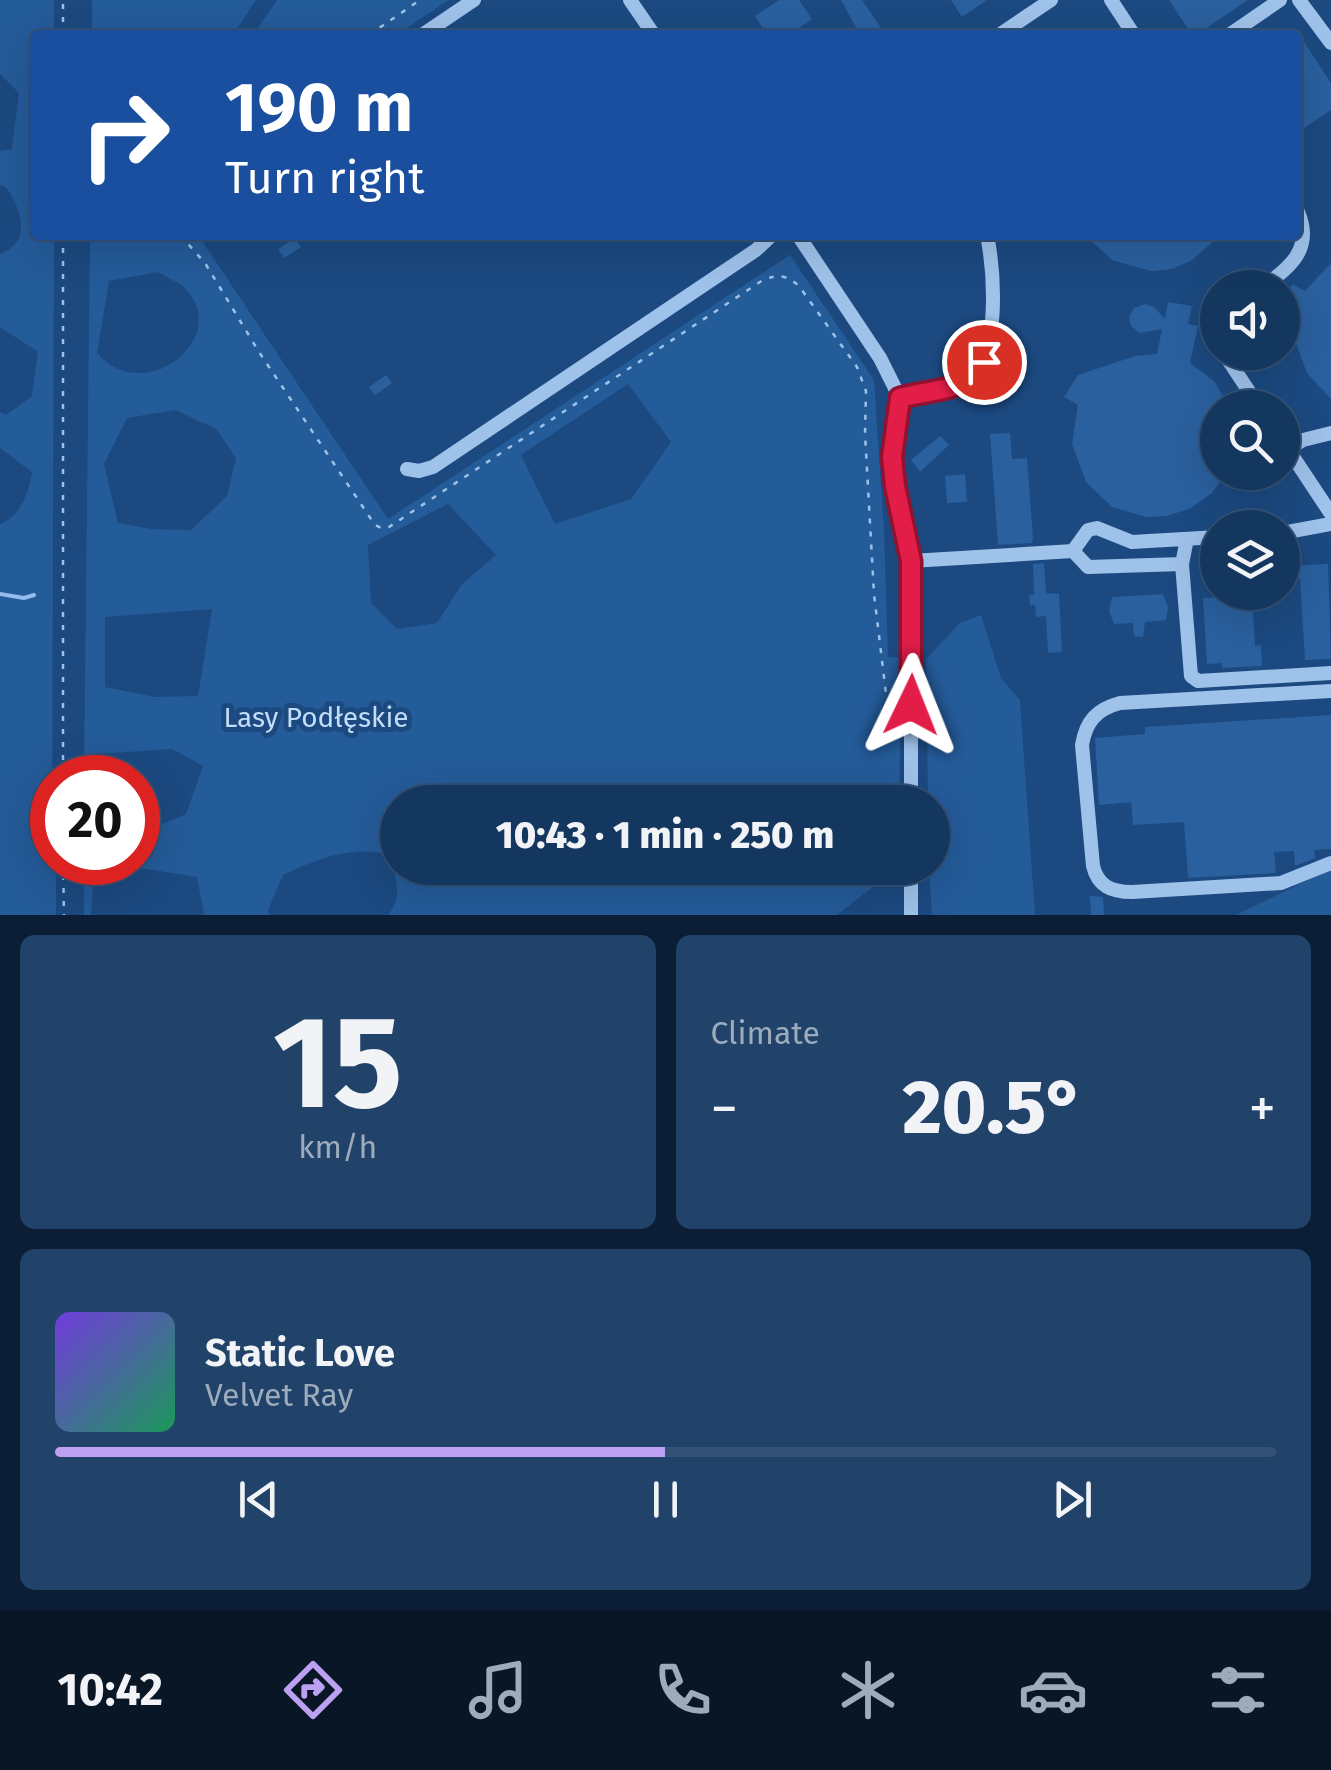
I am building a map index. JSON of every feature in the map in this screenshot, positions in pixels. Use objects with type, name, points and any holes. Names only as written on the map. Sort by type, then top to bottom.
[{"type":"lane","points":[[429,30],[474,0]]},
{"type":"lane","points":[[630,0],[651,30]]},
{"type":"lane","points":[[1006,30],[1051,0]]},
{"type":"lane","points":[[1110,0],[1131,30]]},
{"type":"lane","points":[[1236,30],[1280,0]]},
{"type":"lane","points":[[1299,0],[1331,43]]},
{"type":"lane","points":[[1286,270],[1300,254],[1302,226]]},
{"type":"lane","points":[[407,469],[433,467],[767,240]]},
{"type":"lane","points":[[801,240],[880,358],[900,398],[892,457],[911,561],[911,785]]},
{"type":"lane","points":[[900,398],[958,386],[973,378],[984,362],[992,319],[986,240]]},
{"type":"lane","points":[[1300,441],[1331,433]]},
{"type":"lane","points":[[1300,468],[1331,514]]},
{"type":"lane","points":[[1300,530],[1331,524]]},
{"type":"lane","points":[[1073,552],[1088,530],[1098,528],[1132,542],[1200,538]]},
{"type":"lane","points":[[1187,539],[1182,564],[1191,676],[1198,681],[1331,672]]},
{"type":"lane","points":[[911,561],[1073,552]]},
{"type":"lane","points":[[1073,552],[1088,568],[1182,564]]},
{"type":"lane","points":[[1331,691],[1120,703],[1095,714],[1082,744],[1093,866],[1096,878],[1112,890],[1281,883],[1331,863]]},
{"type":"lane","points":[[912,885],[912,915]]},
{"type":"path","points":[[63,0],[63,30]]},
{"type":"path","points":[[376,30],[420,0]]},
{"type":"path","points":[[63,240],[63,755]]},
{"type":"path","points":[[185,240],[206,263],[259,352],[381,528],[748,290],[777,275],[789,278],[799,286],[856,367],[866,391],[874,594],[886,694],[892,702],[911,705]]},
{"type":"path","points":[[64,885],[64,915]]},
{"type":"green space","points":[[0,0],[54,0],[54,30],[30,30],[30,240],[54,240],[52,755],[30,755],[30,885],[56,885],[56,915],[0,915],[0,524],[23,503],[32,472],[0,448],[0,412],[6,415],[32,396],[38,352],[0,327],[0,254],[17,242],[21,224],[11,196],[0,185],[0,151],[12,149],[19,93],[0,74]]},
{"type":"green space","points":[[92,0],[256,0],[236,30],[92,30]]},
{"type":"green space","points":[[277,0],[449,0],[404,30],[256,30]]},
{"type":"green space","name":"Lasy Podłęskie","points":[[90,240],[201,240],[388,519],[790,255],[874,380],[888,657],[902,658],[899,785],[380,785],[380,853],[347,853],[283,875],[269,915],[204,915],[197,877],[160,871],[160,825],[186,814],[203,766],[172,749],[84,755]],"holes":[[[158,272],[185,288],[197,307],[198,327],[191,345],[177,360],[158,370],[137,373],[116,368],[97,353],[109,281]],[[628,384],[671,442],[631,499],[555,524],[521,455]],[[175,410],[216,429],[236,458],[227,496],[191,530],[118,523],[104,464],[127,418]],[[448,504],[496,555],[462,584],[437,623],[397,629],[371,603],[368,545]],[[212,609],[198,696],[155,697],[105,687],[105,617]]]},
{"type":"green space","points":[[981,615],[1001,678],[1020,700],[1035,915],[932,915],[930,885],[950,885],[950,785],[928,785],[926,659],[960,623]]},
{"type":"green space","points":[[1331,869],[1331,915],[1236,915]]},
{"type":"green space","points":[[84,885],[93,885],[91,915],[84,915]]},
{"type":"green space","name":"Lasy Podłęskie","points":[[396,885],[875,885],[837,915],[388,915],[397,893]]},
{"type":"building","points":[[779,0],[799,0],[812,19],[796,30],[764,30],[755,16]]},
{"type":"building","points":[[841,0],[862,0],[881,28],[857,30]]},
{"type":"building","points":[[951,0],[987,0],[962,17]]},
{"type":"building","points":[[1169,0],[1248,0],[1203,30],[1189,30]]},
{"type":"building","points":[[1302,39],[1331,83],[1331,110],[1302,129]]},
{"type":"building","points":[[292,240],[301,247],[284,258],[278,249]]},
{"type":"building","points":[[1090,240],[1215,240],[1191,261],[1172,269],[1151,271],[1112,260]]},
{"type":"building","points":[[1331,263],[1331,399],[1307,373],[1300,354],[1300,288],[1305,291]]},
{"type":"building","points":[[1168,302],[1192,306],[1188,324],[1198,326],[1190,363],[1214,381],[1219,390],[1200,390],[1200,490],[1214,490],[1191,508],[1167,516],[1146,517],[1112,507],[1086,482],[1072,444],[1078,405],[1064,397],[1078,375],[1135,356],[1157,354],[1162,329],[1140,333],[1131,326],[1129,317],[1134,308],[1145,304],[1154,307],[1165,319]]},
{"type":"building","points":[[386,375],[392,383],[375,395],[369,387]]},
{"type":"building","points":[[1010,433],[1012,459],[1027,458],[1033,538],[1032,543],[998,545],[990,434]]},
{"type":"building","points":[[940,436],[949,445],[920,472],[911,460]]},
{"type":"building","points":[[965,474],[967,502],[947,503],[945,476]]},
{"type":"building","points":[[1044,563],[1046,593],[1059,594],[1062,652],[1048,653],[1046,616],[1036,617],[1035,605],[1030,605],[1029,595],[1034,595],[1033,564]]},
{"type":"building","points":[[1328,564],[1331,659],[1305,660],[1300,565]]},
{"type":"building","points":[[1163,594],[1168,607],[1166,620],[1145,622],[1143,637],[1134,636],[1133,623],[1114,624],[1109,611],[1112,597]]},
{"type":"building","points":[[1204,610],[1253,610],[1255,646],[1261,645],[1262,666],[1222,668],[1222,663],[1207,664]]},
{"type":"building","points":[[1331,715],[1331,849],[1314,850],[1315,858],[1295,866],[1294,851],[1274,852],[1276,873],[1188,878],[1184,822],[1133,825],[1131,802],[1099,805],[1095,738],[1145,734],[1145,727]]},
{"type":"building","points":[[1090,896],[1103,897],[1104,915],[1091,915]]},
{"type":"waterway","points":[[0,594],[24,598],[34,595]]},
{"type":"route","points":[[911,705],[911,561],[892,457],[900,398],[958,386],[973,378],[984,362]]}]
